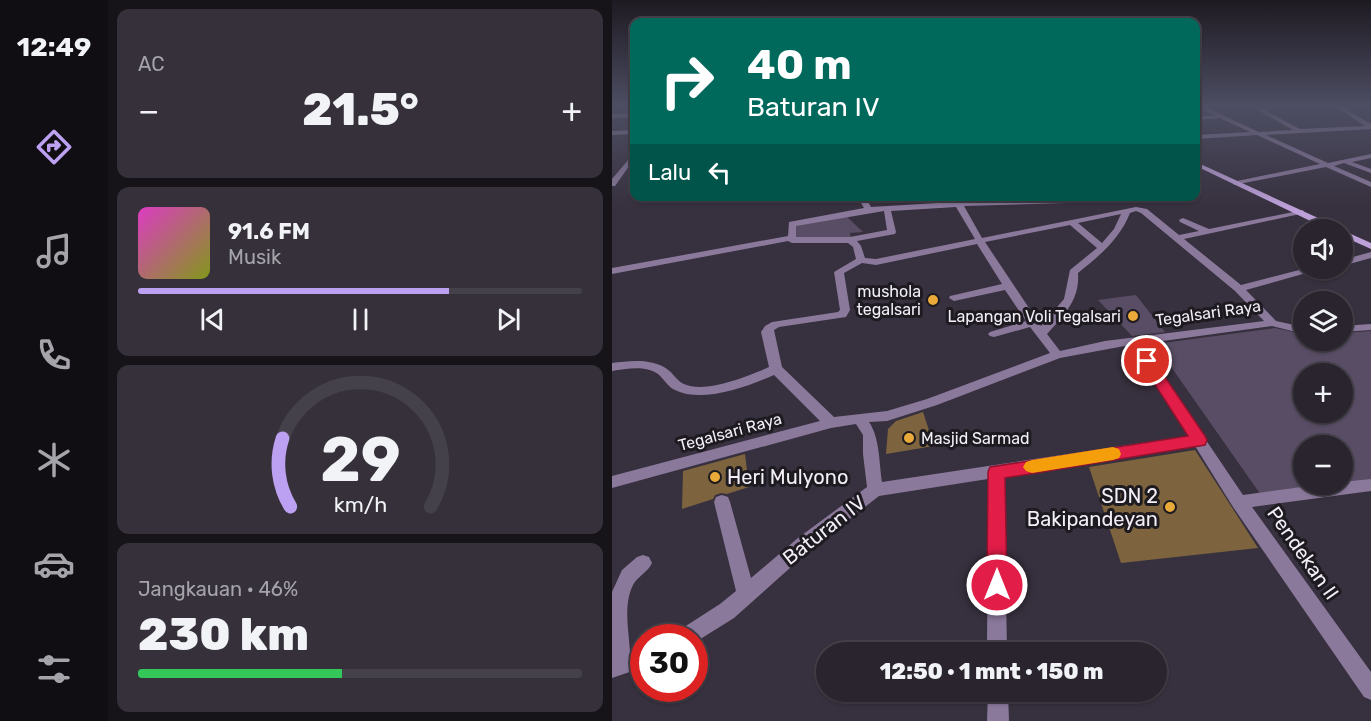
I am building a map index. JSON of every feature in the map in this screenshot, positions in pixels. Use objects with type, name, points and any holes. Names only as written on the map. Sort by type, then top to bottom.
[{"type":"main road","points":[[1200,166],[1313,219]]},
{"type":"main road","points":[[1353,237],[1371,246]]},
{"type":"street","points":[[1272,141],[1371,184]]},
{"type":"street","points":[[1237,183],[1371,156]]},
{"type":"street","points":[[612,184],[616,174],[630,159]]},
{"type":"street","points":[[1345,161],[1371,171]]},
{"type":"street","points":[[864,201],[868,210]]},
{"type":"street","points":[[790,238],[794,223],[868,210],[949,201]]},
{"type":"street","points":[[958,201],[979,241],[1008,286],[1032,323],[1057,355]]},
{"type":"street","points":[[612,271],[790,238],[794,240],[850,240],[892,232],[887,209]]},
{"type":"street","points":[[831,423],[776,369],[767,332],[776,324],[842,315],[845,310],[839,272],[861,260],[876,262],[1136,209],[1144,211],[1239,290]]},
{"type":"street","points":[[1040,334],[1063,309],[1075,289],[1073,272],[1102,248],[1122,226],[1127,210]]},
{"type":"street","points":[[1177,238],[1299,212]]},
{"type":"street","points":[[1183,219],[1209,232]]},
{"type":"street","points":[[1071,222],[1102,248]]},
{"type":"street","points":[[850,240],[857,246],[861,260]]},
{"type":"street","points":[[1353,259],[1371,255]]},
{"type":"street","name":"Tegalsari Raya","points":[[1272,323],[1239,290],[1293,275]]},
{"type":"street","points":[[954,298],[1008,286]]},
{"type":"street","points":[[994,334],[1032,323]]},
{"type":"street","points":[[1272,323],[1293,328]]},
{"type":"street","name":"Tegalsari Raya","points":[[612,482],[831,423],[887,416],[932,402],[1057,355],[1272,323]]},
{"type":"street","points":[[1353,328],[1371,327]]},
{"type":"street","name":"Pendekan II","points":[[1134,342],[1239,502],[1371,690]]},
{"type":"street","points":[[612,367],[648,366],[663,372],[680,388],[694,391],[741,382],[776,369]]},
{"type":"street","name":"Tegalsari Raya","points":[[870,434],[887,416]]},
{"type":"street","points":[[859,418],[870,434],[875,490]]},
{"type":"street","name":"Baturan IV","points":[[707,624],[727,611],[804,544],[875,490],[1199,440]]},
{"type":"street","points":[[996,472],[997,642]]},
{"type":"street","points":[[1239,502],[1371,485]]},
{"type":"street","points":[[722,502],[746,594]]},
{"type":"street","points":[[617,667],[618,600],[628,576],[642,563]]},
{"type":"street","points":[[998,702],[998,721]]},
{"type":"shaded area","points":[[845,215],[863,232],[850,233],[851,237],[793,237],[795,224]]},
{"type":"shaded area","name":"Lapangan Voli Tegalsari","points":[[1136,295],[1165,332],[1132,336],[1098,300]]},
{"type":"shaded area","points":[[1275,328],[1293,332],[1293,351],[1353,351],[1353,332],[1371,331],[1371,481],[1353,484],[1353,435],[1293,435],[1293,493],[1263,498],[1155,344]]},
{"type":"building","name":"Masjid Sarmad","points":[[923,412],[934,446],[886,454],[888,429],[896,421]]},
{"type":"building","name":"SDN 2 Bakipandeyan","points":[[1195,450],[1258,548],[1121,563],[1089,467]]},
{"type":"building","name":"Heri Mulyono","points":[[745,454],[749,487],[727,494],[721,493],[715,495],[713,499],[682,509],[683,471]]},
{"type":"slow traffic","points":[[1032,467],[1113,454]]},
{"type":"place","name":"mushola tegalsari","points":[[933,300]]},
{"type":"place","name":"Lapangan Voli Tegalsari","points":[[1133,316]]},
{"type":"place","name":"Masjid Sarmad","points":[[909,438]]},
{"type":"place","name":"Heri Mulyono","points":[[715,477]]},
{"type":"place","name":"SDN 2 Bakipandeyan","points":[[1170,507]]},
{"type":"route","points":[[997,585],[996,472],[1199,440],[1147,361]]}]
